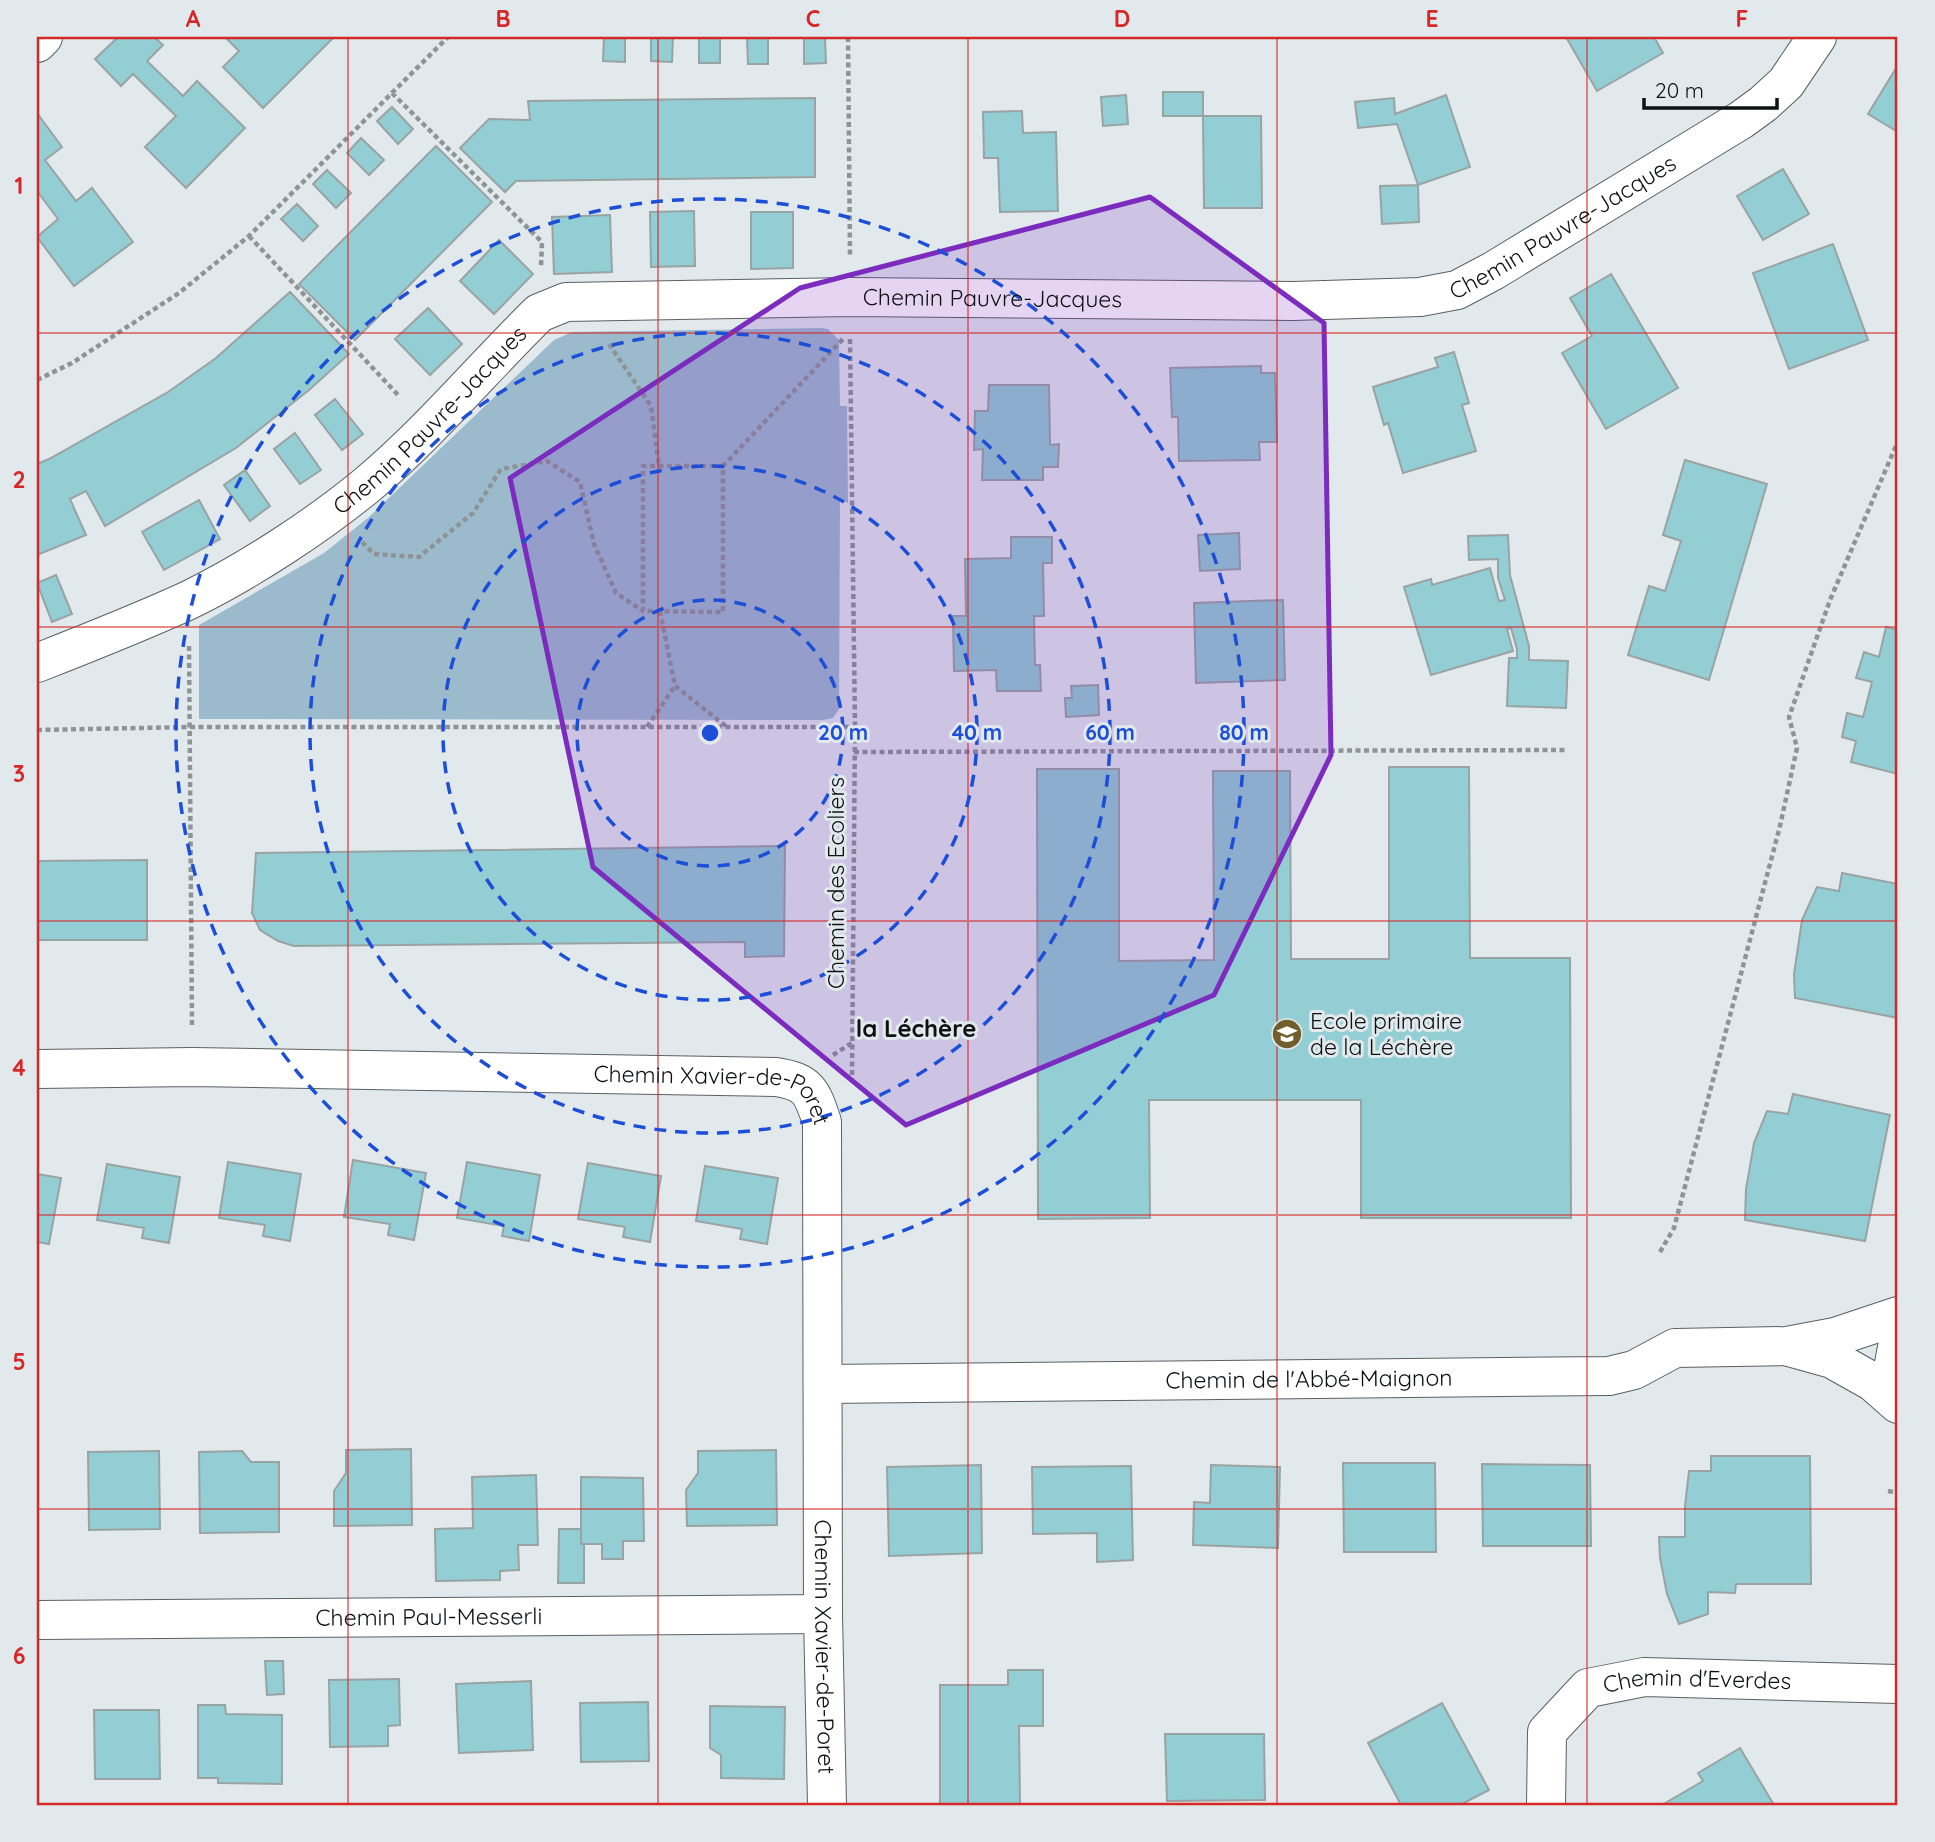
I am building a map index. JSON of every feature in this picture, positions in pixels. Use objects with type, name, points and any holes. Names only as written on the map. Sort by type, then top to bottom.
[{"type":"street","points":[[37,43],[43,37]]},
{"type":"street","name":"Chemin Pauvre-Jacques","points":[[37,663],[189,599],[262,559],[332,512],[367,485],[428,427],[539,313],[566,302],[850,314],[1420,297],[1457,290],[1493,271],[1741,120],[1786,83],[1817,37]]},
{"type":"street","name":"Chemin Xavier-de-Poret","points":[[37,1069],[192,1067],[762,1077],[794,1080],[807,1088],[822,1122],[823,1614],[827,1805]]},
{"type":"street","name":"Chemin de l'Abbé-Maignon","points":[[824,1384],[1609,1376],[1634,1370],[1675,1348],[1787,1346],[1835,1337],[1898,1316]]},
{"type":"street","points":[[1898,1342],[1893,1369],[1898,1395]]},
{"type":"street","name":"Chemin de l'Abbé-Maignon","points":[[1787,1346],[1832,1359],[1873,1382],[1898,1404]]},
{"type":"street","name":"Chemin Paul-Messerli","points":[[37,1620],[823,1614]]},
{"type":"street","name":"Chemin d'Everdes","points":[[1546,1805],[1548,1732],[1588,1688],[1644,1678],[1898,1684]]},
{"type":"path","points":[[37,380],[72,363],[179,293],[249,236],[448,37]]},
{"type":"path","name":"Chemin des Ecoliers","points":[[848,37],[855,727],[852,1084]]},
{"type":"path","points":[[392,93],[542,242],[539,313]]},
{"type":"path","points":[[249,236],[428,427]]},
{"type":"path","points":[[580,302],[651,406],[659,466]]},
{"type":"path","points":[[332,512],[374,554],[419,557],[474,513],[501,468],[547,461],[580,482],[594,544],[616,593],[643,611],[723,612],[723,466],[850,314]]},
{"type":"path","points":[[1660,1252],[1674,1228],[1780,826],[1797,748],[1789,717],[1830,600],[1898,441]]},
{"type":"path","points":[[643,611],[643,466],[723,466]]},
{"type":"path","points":[[189,599],[192,1067]]},
{"type":"path","points":[[660,611],[675,686],[727,727]]},
{"type":"path","points":[[647,727],[675,686]]},
{"type":"path","points":[[37,730],[190,727],[855,727]]},
{"type":"path","points":[[854,752],[1565,750]]},
{"type":"path","points":[[1888,1491],[1898,1493]]},
{"type":"highlighted area","points":[[1150,197],[1324,323],[1331,755],[1214,995],[906,1125],[593,867],[510,478],[800,288]]},
{"type":"shaded area","points":[[828,329],[839,340],[840,406],[847,406],[848,503],[840,500],[839,709],[833,718],[199,719],[199,625],[324,553],[369,517],[554,340],[572,332]]},
{"type":"building","points":[[118,37],[154,37],[163,45],[147,61],[183,96],[197,81],[245,128],[186,188],[145,147],[176,116],[133,74],[121,86],[95,59]]},
{"type":"building","points":[[225,37],[334,37],[263,108],[223,67],[239,51]]},
{"type":"building","points":[[604,37],[625,37],[625,62],[603,61]]},
{"type":"building","points":[[651,37],[673,37],[672,62],[651,61]]},
{"type":"building","points":[[699,37],[720,37],[720,63],[699,63]]},
{"type":"building","points":[[747,37],[768,37],[768,64],[748,64]]},
{"type":"building","points":[[804,37],[825,37],[826,63],[804,64]]},
{"type":"building","points":[[1566,37],[1654,37],[1663,53],[1597,91]]},
{"type":"building","points":[[1898,65],[1898,132],[1868,114]]},
{"type":"building","points":[[1163,92],[1203,92],[1203,116],[1163,116]]},
{"type":"building","points":[[1126,95],[1128,124],[1103,126],[1101,97]]},
{"type":"building","points":[[1446,95],[1470,167],[1418,185],[1397,124],[1358,128],[1355,102],[1394,98],[1395,114]]},
{"type":"building","points":[[815,98],[815,177],[516,181],[505,192],[460,148],[489,119],[530,120],[528,101]]},
{"type":"building","points":[[392,107],[413,129],[398,144],[377,121]]},
{"type":"building","points":[[1022,111],[1023,133],[1056,132],[1058,211],[1000,212],[998,158],[984,158],[983,112]]},
{"type":"building","points":[[37,113],[62,147],[45,160],[76,201],[92,188],[133,242],[74,286],[37,237],[58,219],[37,191]]},
{"type":"building","points":[[1203,116],[1261,116],[1262,208],[1204,208]]},
{"type":"building","points":[[361,138],[384,160],[369,175],[347,153]]},
{"type":"building","points":[[436,146],[492,202],[355,340],[299,284]]},
{"type":"building","points":[[1783,169],[1809,214],[1763,240],[1737,196]]},
{"type":"building","points":[[327,170],[351,193],[336,208],[313,184]]},
{"type":"building","points":[[1418,185],[1419,222],[1382,224],[1380,186]]},
{"type":"building","points":[[297,204],[318,226],[303,241],[281,219]]},
{"type":"building","points":[[694,211],[695,266],[651,267],[650,212]]},
{"type":"building","points":[[751,212],[793,212],[793,268],[751,269]]},
{"type":"building","points":[[610,215],[612,272],[554,274],[552,217]]},
{"type":"building","points":[[499,240],[533,274],[494,314],[460,281]]},
{"type":"building","points":[[1833,244],[1868,340],[1789,369],[1753,273]]},
{"type":"building","points":[[1611,274],[1678,388],[1606,429],[1562,353],[1592,336],[1570,298]]},
{"type":"building","points":[[290,292],[349,354],[236,448],[105,526],[86,491],[70,499],[86,535],[37,555],[37,464],[168,392],[216,358]]},
{"type":"building","points":[[428,308],[462,344],[430,375],[395,339]]},
{"type":"building","points":[[1454,352],[1469,403],[1462,405],[1476,451],[1403,473],[1388,423],[1384,425],[1373,387],[1438,367],[1435,358]]},
{"type":"building","points":[[1261,366],[1261,373],[1275,373],[1277,442],[1259,442],[1260,460],[1179,461],[1178,417],[1172,417],[1170,368]]},
{"type":"building","points":[[989,385],[1049,385],[1050,445],[1059,444],[1058,467],[1043,467],[1043,480],[982,480],[983,449],[974,450],[975,411],[988,411]]},
{"type":"building","points":[[335,399],[363,434],[342,450],[315,415]]},
{"type":"building","points":[[295,433],[321,470],[300,484],[274,449]]},
{"type":"building","points":[[1685,460],[1767,484],[1709,680],[1628,655],[1649,586],[1665,591],[1681,541],[1663,535]]},
{"type":"building","points":[[245,470],[270,506],[250,521],[224,485]]},
{"type":"building","points":[[199,500],[220,539],[164,570],[142,532]]},
{"type":"building","points":[[1239,533],[1240,569],[1200,571],[1198,535]]},
{"type":"building","points":[[1508,535],[1510,575],[1529,646],[1529,660],[1568,661],[1566,708],[1507,706],[1509,658],[1517,658],[1511,628],[1507,629],[1513,651],[1431,675],[1404,587],[1431,579],[1432,585],[1490,568],[1499,601],[1505,600],[1498,578],[1498,559],[1469,560],[1468,536]]},
{"type":"building","points":[[1011,537],[1052,537],[1052,563],[1043,563],[1044,616],[1034,616],[1035,665],[1040,665],[1041,691],[997,691],[996,670],[954,671],[953,616],[966,616],[965,559],[1011,558]]},
{"type":"building","points":[[56,575],[72,614],[52,622],[37,583]]},
{"type":"building","points":[[1283,600],[1285,680],[1196,683],[1194,603]]},
{"type":"building","points":[[1886,627],[1898,630],[1898,774],[1851,762],[1856,741],[1842,737],[1847,713],[1863,717],[1872,682],[1856,678],[1864,652],[1879,657]]},
{"type":"building","points":[[1098,685],[1099,715],[1066,717],[1065,698],[1072,698],[1071,686]]},
{"type":"building","points":[[1389,767],[1469,767],[1470,958],[1570,958],[1571,1218],[1361,1218],[1361,1100],[1149,1100],[1150,1218],[1038,1219],[1037,769],[1119,769],[1119,961],[1214,960],[1213,771],[1290,771],[1291,959],[1389,959]]},
{"type":"building","points":[[785,846],[784,956],[745,957],[745,942],[294,946],[278,941],[260,930],[252,913],[256,853]]},
{"type":"building","points":[[147,860],[147,940],[37,940],[37,861]]},
{"type":"building","points":[[1842,873],[1898,884],[1898,1018],[1795,998],[1794,974],[1802,920],[1817,887],[1839,891]]},
{"type":"building","points":[[1793,1094],[1890,1115],[1865,1241],[1745,1220],[1746,1189],[1754,1143],[1767,1111],[1788,1114]]},
{"type":"building","points":[[353,1160],[426,1173],[414,1240],[388,1235],[390,1224],[344,1217]]},
{"type":"building","points":[[228,1162],[301,1174],[290,1241],[263,1236],[265,1225],[219,1218]]},
{"type":"building","points":[[467,1162],[540,1175],[529,1241],[502,1236],[504,1226],[457,1218]]},
{"type":"building","points":[[588,1163],[661,1176],[650,1242],[623,1237],[625,1227],[578,1219]]},
{"type":"building","points":[[107,1164],[180,1177],[169,1243],[142,1238],[144,1228],[97,1220]]},
{"type":"building","points":[[705,1166],[778,1178],[767,1244],[740,1239],[742,1229],[696,1221]]},
{"type":"building","points":[[37,1174],[61,1178],[49,1244],[37,1242]]},
{"type":"building","points":[[411,1449],[412,1525],[334,1526],[334,1491],[346,1473],[346,1450]]},
{"type":"building","points":[[776,1450],[777,1525],[687,1526],[686,1490],[698,1473],[698,1451]]},
{"type":"building","points":[[159,1451],[160,1529],[89,1530],[88,1452]]},
{"type":"building","points":[[242,1451],[251,1462],[279,1462],[279,1532],[200,1533],[199,1452]]},
{"type":"building","points":[[1711,1456],[1810,1456],[1811,1584],[1736,1584],[1735,1593],[1708,1592],[1708,1614],[1679,1624],[1667,1594],[1659,1537],[1685,1537],[1689,1471],[1711,1471]]},
{"type":"building","points":[[1343,1463],[1435,1463],[1436,1552],[1344,1552]]},
{"type":"building","points":[[1482,1464],[1590,1465],[1591,1546],[1483,1546]]},
{"type":"building","points":[[981,1465],[982,1553],[889,1556],[887,1467]]},
{"type":"building","points":[[1211,1465],[1280,1467],[1278,1548],[1193,1545],[1194,1502],[1210,1503]]},
{"type":"building","points":[[1131,1466],[1133,1560],[1097,1562],[1097,1533],[1033,1534],[1032,1467]]},
{"type":"building","points":[[536,1475],[538,1545],[518,1545],[519,1570],[500,1571],[500,1580],[436,1581],[435,1529],[473,1528],[472,1477]]},
{"type":"building","points":[[581,1477],[643,1478],[644,1541],[623,1541],[623,1559],[602,1559],[602,1544],[581,1544]]},
{"type":"building","points":[[559,1529],[581,1529],[581,1544],[584,1544],[584,1583],[558,1583]]},
{"type":"building","points":[[265,1661],[283,1661],[284,1694],[267,1695]]},
{"type":"building","points":[[1008,1670],[1043,1670],[1043,1726],[1019,1726],[1020,1805],[940,1805],[940,1685],[1008,1685]]},
{"type":"building","points":[[399,1679],[400,1725],[388,1726],[388,1746],[330,1747],[329,1680]]},
{"type":"building","points":[[531,1681],[533,1750],[459,1753],[456,1684]]},
{"type":"building","points":[[648,1702],[649,1761],[581,1762],[580,1703]]},
{"type":"building","points":[[1442,1703],[1489,1790],[1460,1805],[1401,1805],[1368,1743]]},
{"type":"building","points":[[198,1705],[225,1705],[226,1714],[282,1715],[282,1784],[218,1783],[218,1778],[198,1778]]},
{"type":"building","points":[[710,1706],[785,1707],[784,1779],[721,1778],[721,1755],[710,1748]]},
{"type":"building","points":[[94,1710],[159,1710],[160,1779],[95,1779]]},
{"type":"building","points":[[1165,1734],[1264,1734],[1265,1800],[1167,1801]]},
{"type":"building","points":[[1740,1748],[1774,1805],[1662,1805],[1703,1781],[1698,1773]]},
{"type":"place","name":"Ecole primaire de la Léchère","points":[[1287,1034]]},
{"type":"district","name":"la Léchère","points":[[916,1029]]}]
